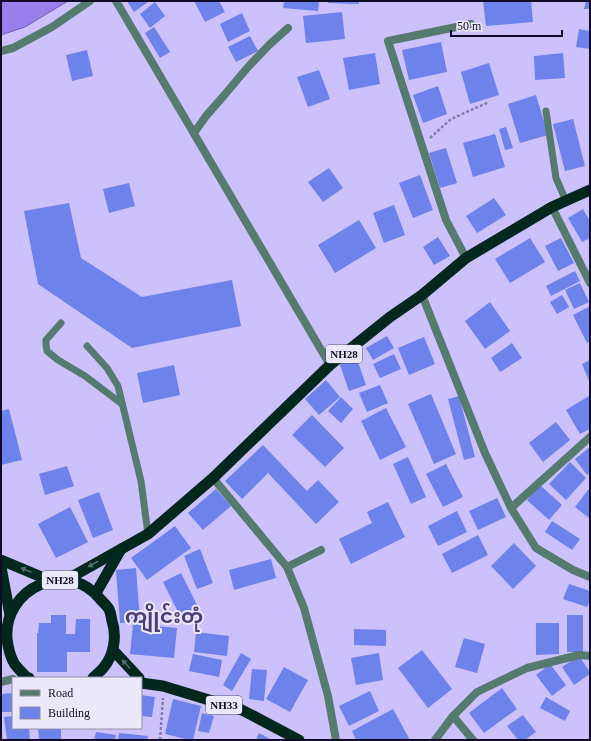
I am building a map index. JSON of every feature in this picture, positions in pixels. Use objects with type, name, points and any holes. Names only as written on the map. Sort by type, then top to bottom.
[{"type":"highway","name":"NH28","points":[[66,580],[148,534],[213,478],[330,364],[390,317],[422,295],[466,258],[552,207],[590,190]]},
{"type":"highway","points":[[96,593],[121,549]]},
{"type":"highway","name":"NH28","points":[[1,560],[51,581]]},
{"type":"highway","name":"NH28","points":[[1,567],[10,615]]},
{"type":"highway","name":"NH28","points":[[23,677],[4,650],[4,631],[10,615],[19,599],[34,587],[51,581],[66,580],[82,584],[96,593],[109,609],[115,629],[113,650],[105,666],[94,677]]},
{"type":"highway","name":"NH33","points":[[113,650],[137,677]]},
{"type":"highway","name":"NH33","points":[[142,681],[163,686],[242,710],[299,740]]},
{"type":"street","points":[[1,51],[13,48],[52,27],[90,1]]},
{"type":"street","points":[[116,1],[330,364]]},
{"type":"street","points":[[466,258],[446,220],[388,41],[471,24]]},
{"type":"street","points":[[194,133],[206,116],[248,67],[288,28]]},
{"type":"street","points":[[552,207],[590,283]]},
{"type":"street","points":[[422,295],[485,453],[511,508],[536,548],[573,570],[590,577]]},
{"type":"street","points":[[511,508],[590,437]]},
{"type":"street","points":[[213,478],[288,567],[304,608],[328,696],[336,740]]},
{"type":"street","points":[[288,567],[321,550]]},
{"type":"street","points":[[435,740],[453,716],[477,692],[527,668],[579,655],[590,656]]},
{"type":"street","points":[[1,682],[12,679]]},
{"type":"street","points":[[453,716],[473,740]]},
{"type":"lane","points":[[546,111],[556,178],[566,201]]},
{"type":"lane","points":[[61,323],[46,340],[47,351],[58,360],[85,376],[122,404]]},
{"type":"lane","points":[[87,346],[107,368],[118,386],[141,481],[148,534]]},
{"type":"path","points":[[422,145],[451,119],[489,102]]},
{"type":"path","points":[[160,740],[163,686]]},
{"type":"shaded area","points":[[1,1],[68,1],[25,27],[1,35]]},
{"type":"building","points":[[127,1],[147,1],[148,2],[134,12]]},
{"type":"building","points":[[194,1],[219,1],[225,12],[205,22]]},
{"type":"building","points":[[284,1],[319,1],[318,11],[283,8]]},
{"type":"building","points":[[328,1],[359,1],[359,4],[328,3]]},
{"type":"building","points":[[483,1],[531,1],[533,22],[486,26]]},
{"type":"building","points":[[586,1],[590,1],[590,9],[584,9]]},
{"type":"building","points":[[155,2],[165,16],[150,28],[140,14]]},
{"type":"building","points":[[342,12],[345,39],[306,43],[303,16]]},
{"type":"building","points":[[242,13],[250,31],[228,42],[220,24]]},
{"type":"building","points":[[154,27],[170,52],[160,58],[145,33]]},
{"type":"building","points":[[579,29],[590,31],[590,49],[576,47]]},
{"type":"building","points":[[250,36],[258,51],[236,62],[228,47]]},
{"type":"building","points":[[441,42],[447,72],[409,80],[402,50]]},
{"type":"building","points":[[87,50],[93,76],[72,81],[66,55]]},
{"type":"building","points":[[375,53],[380,84],[349,90],[343,58]]},
{"type":"building","points":[[563,53],[565,78],[535,80],[534,56]]},
{"type":"building","points":[[489,63],[499,95],[470,104],[461,72]]},
{"type":"building","points":[[319,70],[330,99],[308,107],[297,77]]},
{"type":"building","points":[[438,86],[447,114],[423,123],[413,95]]},
{"type":"building","points":[[536,95],[548,135],[520,143],[508,104]]},
{"type":"building","points":[[573,119],[585,166],[565,171],[553,124]]},
{"type":"building","points":[[506,127],[513,148],[505,150],[499,129]]},
{"type":"building","points":[[495,134],[505,167],[473,177],[463,143]]},
{"type":"building","points":[[446,148],[457,183],[440,188],[429,153]]},
{"type":"building","points":[[329,168],[343,188],[323,202],[308,182]]},
{"type":"building","points":[[420,175],[433,210],[413,218],[399,183]]},
{"type":"building","points":[[129,183],[135,206],[109,213],[103,189]]},
{"type":"building","points":[[494,198],[506,215],[477,233],[466,216]]},
{"type":"building","points":[[69,203],[81,258],[142,297],[232,280],[241,326],[132,348],[38,284],[24,211]]},
{"type":"building","points":[[394,205],[405,235],[384,243],[373,213]]},
{"type":"building","points":[[583,209],[590,221],[590,238],[582,242],[568,218]]},
{"type":"building","points":[[359,220],[376,248],[335,273],[318,245]]},
{"type":"building","points":[[438,237],[450,256],[434,265],[423,247]]},
{"type":"building","points":[[530,238],[545,262],[510,283],[495,259]]},
{"type":"building","points":[[561,238],[574,263],[558,271],[545,246]]},
{"type":"building","points":[[575,271],[580,281],[551,296],[546,286]]},
{"type":"building","points":[[580,283],[589,302],[574,309],[565,290]]},
{"type":"building","points":[[562,295],[569,307],[557,314],[550,302]]},
{"type":"building","points":[[490,302],[510,331],[485,349],[465,321]]},
{"type":"building","points":[[590,306],[590,341],[587,343],[573,315]]},
{"type":"building","points":[[387,336],[394,348],[373,360],[366,348]]},
{"type":"building","points":[[424,337],[435,364],[409,375],[398,348]]},
{"type":"building","points":[[512,343],[522,358],[500,372],[491,358]]},
{"type":"building","points":[[394,354],[401,369],[380,378],[373,364]]},
{"type":"building","points":[[356,356],[366,385],[349,391],[339,362]]},
{"type":"building","points":[[590,360],[590,383],[582,364]]},
{"type":"building","points":[[174,365],[180,395],[143,403],[137,373]]},
{"type":"building","points":[[326,380],[340,397],[319,415],[305,399]]},
{"type":"building","points":[[380,385],[388,403],[367,412],[359,393]]},
{"type":"building","points":[[431,394],[456,454],[434,464],[408,404]]},
{"type":"building","points":[[459,396],[475,457],[464,460],[448,399]]},
{"type":"building","points":[[589,396],[590,429],[580,434],[566,410]]},
{"type":"building","points":[[341,397],[353,409],[341,423],[328,411]]},
{"type":"building","points":[[386,408],[406,447],[380,460],[361,421]]},
{"type":"building","points":[[9,409],[22,460],[1,465],[1,411]]},
{"type":"building","points":[[312,415],[344,448],[325,467],[292,435]]},
{"type":"building","points":[[556,422],[570,440],[543,462],[529,443]]},
{"type":"building","points":[[263,445],[307,491],[318,480],[339,502],[316,524],[268,473],[242,499],[225,481]]},
{"type":"building","points":[[590,447],[590,473],[587,475],[575,459]]},
{"type":"building","points":[[408,457],[426,497],[411,504],[393,464]]},
{"type":"building","points":[[570,462],[586,478],[566,500],[549,484]]},
{"type":"building","points":[[446,464],[463,497],[443,507],[426,474]]},
{"type":"building","points":[[67,466],[74,486],[45,495],[39,474]]},
{"type":"building","points":[[540,485],[562,505],[549,520],[527,500]]},
{"type":"building","points":[[216,489],[231,506],[203,530],[188,513]]},
{"type":"building","points":[[588,490],[590,491],[589,518],[575,507]]},
{"type":"building","points":[[99,492],[113,530],[93,538],[78,500]]},
{"type":"building","points":[[497,498],[506,517],[478,530],[469,511]]},
{"type":"building","points":[[388,502],[405,537],[351,564],[339,539],[372,523],[367,512]]},
{"type":"building","points":[[70,507],[88,542],[56,558],[38,524]]},
{"type":"building","points":[[457,511],[467,532],[438,546],[428,526]]},
{"type":"building","points":[[552,521],[580,539],[572,550],[545,532]]},
{"type":"building","points":[[175,526],[191,548],[147,580],[131,558]]},
{"type":"building","points":[[478,535],[488,555],[452,573],[442,554]]},
{"type":"building","points":[[514,543],[536,566],[513,589],[491,566]]},
{"type":"building","points":[[200,549],[213,583],[197,589],[184,556]]},
{"type":"building","points":[[271,559],[276,578],[234,590],[229,570]]},
{"type":"building","points":[[136,568],[140,621],[120,623],[116,570]]},
{"type":"building","points":[[181,573],[198,607],[180,616],[163,582]]},
{"type":"building","points":[[569,584],[590,591],[590,600],[587,607],[563,599]]},
{"type":"building","points":[[51,615],[66,615],[66,634],[75,634],[76,619],[90,619],[90,652],[67,652],[67,672],[37,672],[37,633],[39,623],[51,623]]},
{"type":"building","points":[[567,615],[583,615],[583,652],[567,652]]},
{"type":"building","points":[[536,623],[559,623],[559,654],[536,655]]},
{"type":"building","points":[[133,624],[177,628],[174,658],[130,654]]},
{"type":"building","points":[[354,629],[386,630],[386,646],[354,645]]},
{"type":"building","points":[[196,632],[229,636],[227,656],[194,652]]},
{"type":"building","points":[[464,638],[485,644],[477,673],[455,667]]},
{"type":"building","points":[[422,650],[452,689],[428,708],[398,668]]},
{"type":"building","points":[[241,653],[251,659],[232,691],[223,685]]},
{"type":"building","points":[[379,653],[383,680],[356,685],[351,658]]},
{"type":"building","points":[[193,654],[222,660],[219,677],[189,671]]},
{"type":"building","points":[[579,656],[590,674],[574,685],[562,667]]},
{"type":"building","points":[[550,664],[566,685],[552,696],[536,675]]},
{"type":"building","points":[[284,667],[308,680],[290,712],[266,699]]},
{"type":"building","points":[[252,669],[267,670],[264,701],[249,699]]},
{"type":"building","points":[[502,688],[517,709],[484,733],[469,713]]},
{"type":"building","points":[[370,691],[379,711],[349,726],[339,706]]},
{"type":"building","points":[[12,693],[12,712],[1,712],[1,694]]},
{"type":"building","points":[[142,695],[155,697],[152,717],[142,716]]},
{"type":"building","points":[[546,697],[570,711],[565,721],[540,708]]},
{"type":"building","points":[[173,699],[201,706],[193,740],[165,734]]},
{"type":"building","points":[[393,709],[410,740],[356,740],[352,731]]},
{"type":"building","points":[[202,713],[214,716],[209,733],[198,731]]},
{"type":"building","points":[[523,715],[536,732],[525,740],[518,740],[507,726]]},
{"type":"building","points":[[12,716],[12,729],[29,729],[30,740],[7,740],[4,717]]},
{"type":"building","points":[[38,729],[61,729],[61,740],[39,740]]},
{"type":"building","points":[[96,732],[116,735],[115,740],[94,740]]},
{"type":"building","points":[[119,733],[148,736],[147,740],[118,740]]},
{"type":"building","points":[[259,733],[272,740],[256,740]]},
{"type":"district","name":"ကျိုင်းတုံ","points":[[164,616]]}]
